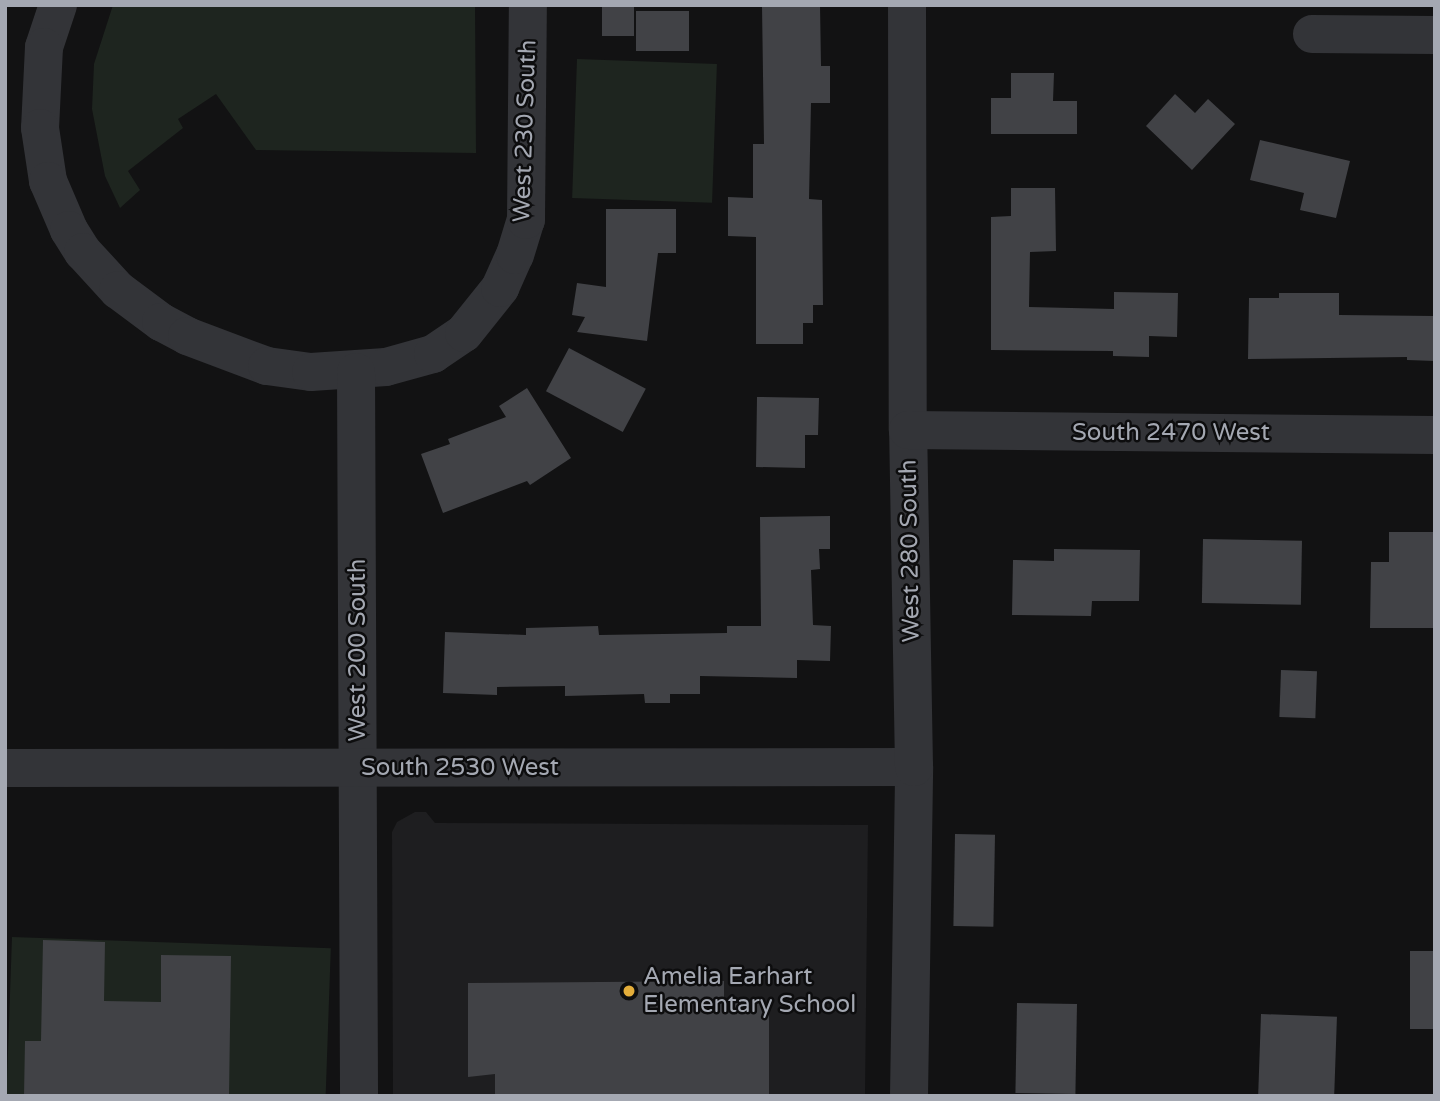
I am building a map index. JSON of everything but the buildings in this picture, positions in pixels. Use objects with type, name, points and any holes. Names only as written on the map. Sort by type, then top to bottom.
[{"type":"street","name":"West 230 South","points":[[58,5],[44,47],[39,98],[48,180],[69,230],[97,270],[118,290],[161,322],[234,356],[267,366],[311,372],[356,372],[386,368],[446,347],[469,327],[500,288],[526,220],[528,5]]},
{"type":"street","name":"West 280 South","points":[[907,5],[908,430],[914,767],[909,1096]]},
{"type":"street","points":[[1312,34],[1435,35]]},
{"type":"street","name":"West 200 South","points":[[356,372],[359,1096]]},
{"type":"street","name":"South 2470 West","points":[[908,430],[1435,435]]},
{"type":"street","name":"South 2530 West","points":[[5,768],[914,767]]},
{"type":"shaded area","points":[[113,5],[475,5],[476,153],[256,150],[216,94],[178,119],[183,128],[128,171],[140,190],[120,208],[105,176],[92,109],[94,64]]},
{"type":"shaded area","points":[[577,59],[717,64],[712,203],[572,198]]},
{"type":"shaded area","name":"Amelia Earhart Elementary School","points":[[415,812],[426,812],[435,823],[868,825],[865,1096],[393,1096],[392,832],[397,822]]},
{"type":"shaded area","points":[[12,937],[331,948],[326,1096],[6,1096]]},
{"type":"place","name":"Amelia Earhart Elementary School","points":[[629,991]]}]
